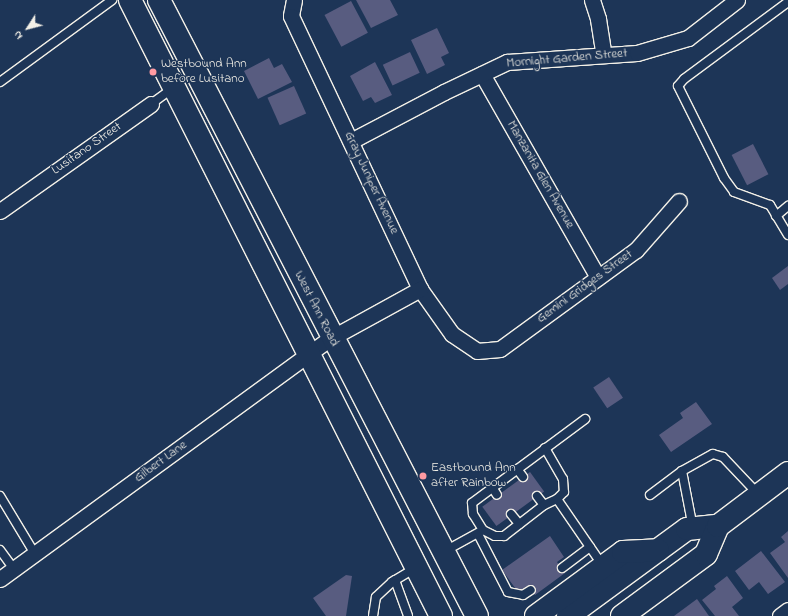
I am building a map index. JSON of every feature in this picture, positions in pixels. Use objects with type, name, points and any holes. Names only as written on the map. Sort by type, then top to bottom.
[{"type":"main road","name":"West Ann Road","points":[[130,0],[174,87],[321,346],[444,552],[477,616]]},
{"type":"main road","name":"West Ann Road","points":[[159,0],[321,346],[416,567],[440,616]]},
{"type":"main road","points":[[622,616],[706,554],[718,526],[788,473]]},
{"type":"main road","points":[[568,616],[609,574],[623,552],[658,550],[686,529],[718,526]]},
{"type":"main road","points":[[536,616],[609,574]]},
{"type":"street","name":"Gray Juniper Avenue","points":[[294,0],[291,16],[420,289],[452,334],[477,351]]},
{"type":"street","points":[[592,0],[598,19],[604,55]]},
{"type":"street","name":"Mornight Garden Street","points":[[351,141],[507,62],[637,53],[688,38],[737,0]]},
{"type":"street","name":"Manzanita Glen Avenue","points":[[482,74],[598,277]]},
{"type":"street","name":"Lusitano Street","points":[[0,211],[151,104]]},
{"type":"street","name":"Gemini Gridges Street","points":[[477,351],[500,349],[636,250],[679,201]]},
{"type":"street","name":"Gilbert Lane","points":[[0,579],[321,346],[420,289]]},
{"type":"street","points":[[780,616],[788,610]]},
{"type":"lane","points":[[0,82],[112,0]]},
{"type":"lane","points":[[788,2],[684,79],[678,86],[724,178],[734,192],[770,205],[788,235]]},
{"type":"lane","name":"Lusitano Street","points":[[151,104],[174,87]]},
{"type":"lane","points":[[776,216],[788,206]]},
{"type":"lane","points":[[531,590],[523,595],[508,592],[473,514],[472,503],[585,419]]},
{"type":"lane","points":[[444,552],[481,532],[495,536],[504,536],[544,505],[557,499],[564,492],[563,480],[545,448]]},
{"type":"lane","points":[[650,496],[682,471],[713,454],[723,457],[759,495]]},
{"type":"lane","points":[[517,469],[523,477]]},
{"type":"lane","points":[[682,471],[694,529]]},
{"type":"lane","points":[[492,488],[497,495]]},
{"type":"lane","points":[[0,496],[35,554]]},
{"type":"lane","points":[[537,496],[544,505]]},
{"type":"lane","points":[[557,499],[609,574]]},
{"type":"lane","points":[[511,514],[519,524]]},
{"type":"lane","points":[[562,568],[590,547]]},
{"type":"lane","points":[[0,550],[14,569]]},
{"type":"lane","points":[[372,616],[376,597],[395,580],[416,567]]},
{"type":"lane","points":[[395,580],[408,616]]},
{"type":"building","points":[[356,0],[390,0],[398,15],[371,28]]},
{"type":"building","points":[[351,1],[368,33],[341,47],[325,15]]},
{"type":"building","points":[[437,28],[449,53],[441,57],[445,65],[427,74],[411,40]]},
{"type":"building","points":[[410,52],[420,73],[393,86],[383,65]]},
{"type":"building","points":[[269,58],[274,68],[282,64],[292,82],[258,99],[244,71]]},
{"type":"building","points":[[375,62],[392,95],[375,103],[371,97],[363,101],[350,76]]},
{"type":"building","points":[[294,86],[306,113],[280,125],[268,98]]},
{"type":"building","points":[[753,144],[768,174],[747,185],[732,155]]},
{"type":"building","points":[[788,266],[788,284],[780,290],[772,278]]},
{"type":"building","points":[[609,377],[623,398],[607,408],[593,388]]},
{"type":"building","points":[[696,402],[712,424],[671,452],[659,435],[683,418],[680,413]]},
{"type":"building","points":[[530,472],[544,491],[496,526],[482,507]]},
{"type":"building","points":[[788,531],[788,578],[770,553],[785,542],[781,537]]},
{"type":"building","points":[[550,536],[564,557],[557,562],[565,573],[535,595],[527,586],[518,592],[502,570]]},
{"type":"building","points":[[761,551],[785,582],[768,594],[759,582],[749,590],[735,571]]},
{"type":"building","points":[[346,575],[352,576],[346,616],[326,616],[313,598]]},
{"type":"building","points":[[727,576],[743,598],[732,607],[739,616],[715,616],[702,600],[716,589],[714,586]]},
{"type":"building","points":[[697,599],[709,616],[674,616]]},
{"type":"place","name":"Westbound Ann before Lusitano","points":[[153,72]]},
{"type":"place","name":"Eastbound Ann after Rainbow","points":[[423,476]]}]
